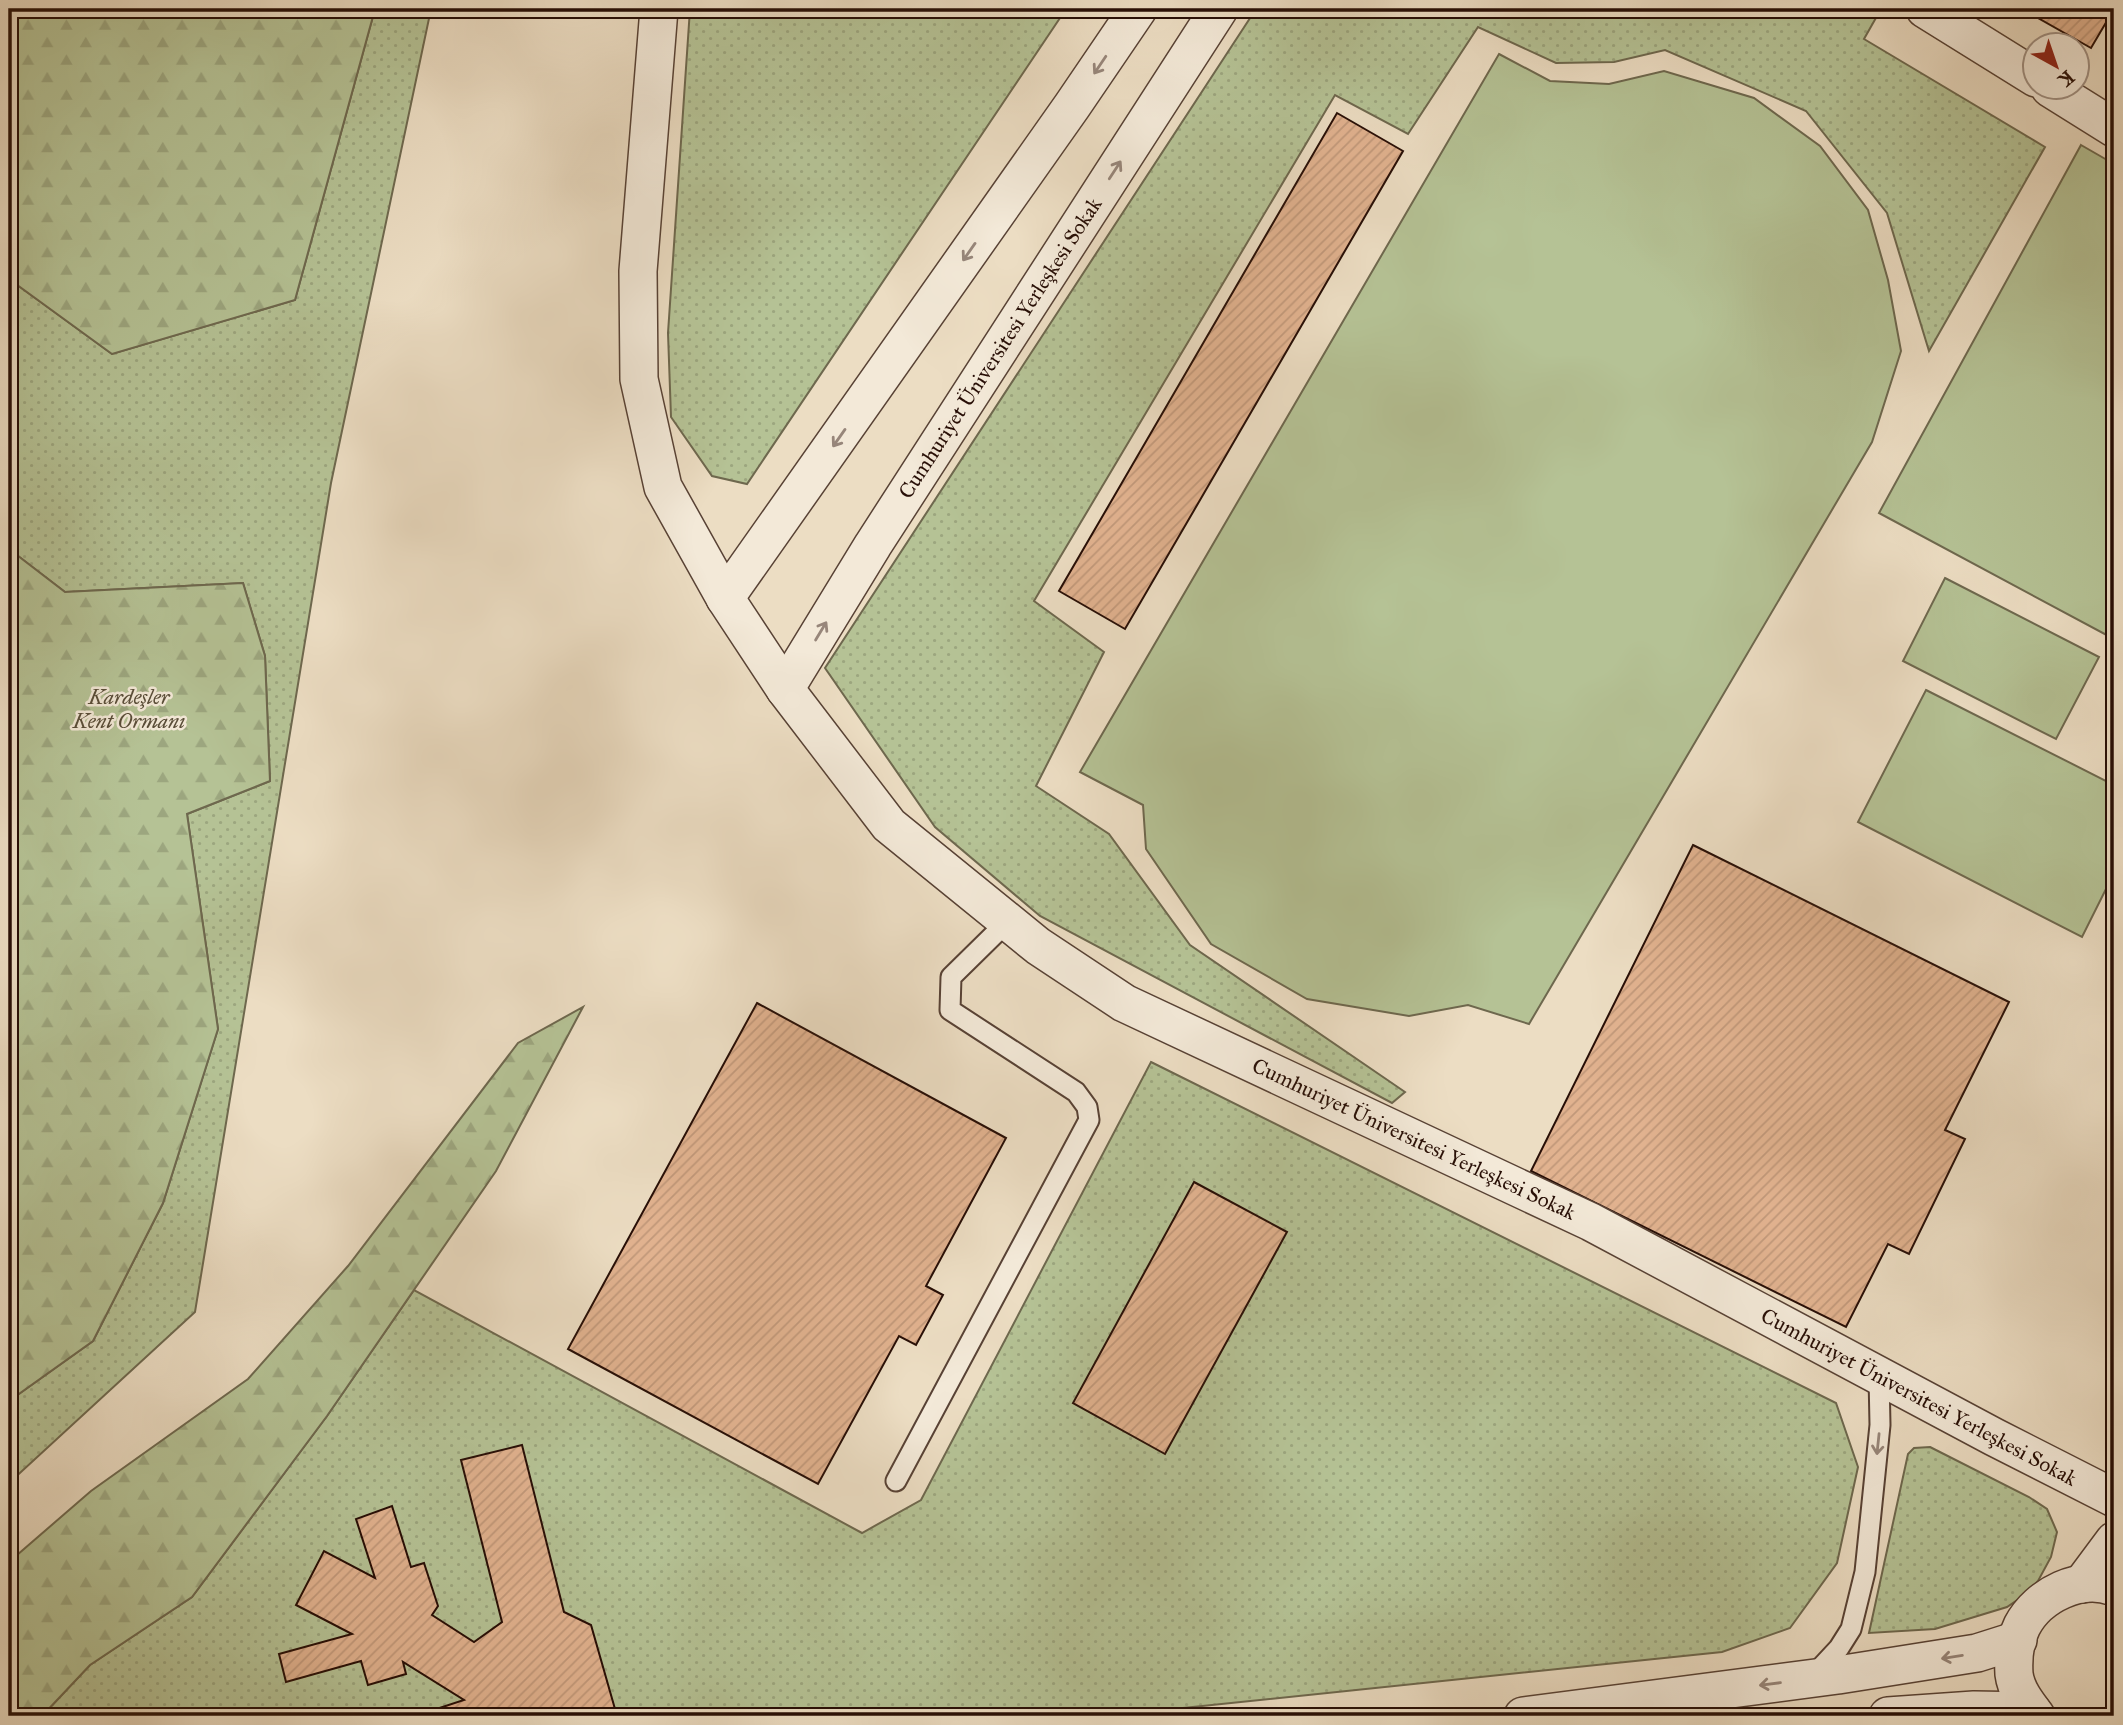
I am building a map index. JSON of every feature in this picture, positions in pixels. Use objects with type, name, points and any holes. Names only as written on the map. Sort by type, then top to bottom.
[{"type":"street","name":"Cumhuriyet Üniversitesi Yerleşkesi Sokak","points":[[659,9],[638,271],[639,379],[663,487],[725,598],[785,689],[889,825],[1038,946],[1124,1003],[1591,1222],[2114,1498]]},
{"type":"street","points":[[725,598],[1138,9]]},
{"type":"street","name":"Cumhuriyet Üniversitesi Yerleşkesi Sokak","points":[[785,689],[873,545],[1219,9]]},
{"type":"street","points":[[1925,9],[2022,70]]},
{"type":"street","points":[[2072,102],[2114,128]]},
{"type":"street","points":[[2034,1713],[2023,1700],[2014,1676],[2014,1650],[2022,1626],[2037,1605],[2058,1591],[2098,1586],[2114,1541]]},
{"type":"street","points":[[1523,1716],[1810,1679],[1977,1653],[2018,1640]]},
{"type":"street","points":[[1888,1716],[1974,1710],[2034,1713]]},
{"type":"lane","points":[[896,1481],[1089,1121],[1087,1107],[1076,1092],[950,1010],[951,976],[1008,921]]},
{"type":"lane","points":[[1810,1679],[1839,1648],[1850,1629],[1866,1572],[1880,1425],[1879,1376]]},
{"type":"green space","points":[[9,9],[375,9],[295,300],[112,354],[9,279]]},
{"type":"green space","points":[[375,9],[431,9],[331,483],[195,1312],[9,1483],[9,1401],[93,1341],[163,1203],[218,1029],[187,814],[270,781],[265,656],[243,583],[65,592],[9,549],[9,279],[112,354],[295,300]]},
{"type":"green space","points":[[690,9],[1066,9],[747,484],[712,476],[671,417],[668,333]]},
{"type":"green space","points":[[1256,9],[1881,9],[1864,39],[2045,147],[1929,351],[1887,213],[1806,111],[1665,50],[1614,62],[1556,63],[1478,27],[1408,134],[1335,95],[1034,601],[1104,652],[1036,786],[1109,834],[1190,945],[1405,1092],[1392,1103],[1040,916],[935,827],[825,668]]},
{"type":"green space","points":[[1499,54],[1550,81],[1609,84],[1664,71],[1754,98],[1820,146],[1868,210],[1888,280],[1901,351],[1872,442],[1529,1024],[1468,1005],[1409,1016],[1307,999],[1211,944],[1146,849],[1143,805],[1080,772]]},
{"type":"green space","points":[[2081,145],[2114,164],[2114,639],[1879,513]]},
{"type":"green space","name":"Kardeşler Kent Ormanı","points":[[9,549],[65,592],[243,583],[265,656],[270,781],[187,814],[218,1029],[163,1203],[93,1341],[9,1401]]},
{"type":"green space","points":[[1945,578],[2099,657],[2056,739],[1903,661]]},
{"type":"green space","points":[[1926,690],[2114,785],[2114,873],[2082,937],[1858,822]]},
{"type":"green space","points":[[583,1007],[496,1171],[327,1416],[192,1597],[90,1665],[42,1716],[9,1716],[9,1562],[91,1491],[248,1379],[348,1266],[518,1043]]},
{"type":"green space","points":[[1151,1062],[1836,1403],[1858,1467],[1837,1563],[1790,1628],[1722,1652],[1106,1716],[42,1716],[90,1665],[192,1597],[327,1416],[414,1290],[862,1533],[921,1500]]},
{"type":"green space","points":[[1930,1447],[2029,1497],[2047,1509],[2057,1532],[2051,1557],[2038,1581],[2026,1594],[2007,1607],[1935,1629],[1869,1633],[1908,1454],[1914,1448]]},
{"type":"building","points":[[2022,9],[2114,9],[2092,46],[2092,32],[2063,32]]},
{"type":"building","points":[[1337,113],[1403,151],[1125,629],[1059,591]]},
{"type":"building","points":[[1693,845],[2009,1002],[1945,1130],[1965,1139],[1909,1254],[1888,1244],[1846,1327],[1531,1171]]},
{"type":"building","points":[[757,1003],[1006,1138],[926,1286],[943,1295],[916,1345],[899,1336],[818,1484],[568,1349]]},
{"type":"building","points":[[1194,1182],[1287,1232],[1165,1454],[1073,1403]]},
{"type":"building","points":[[522,1445],[564,1612],[591,1625],[617,1716],[415,1716],[464,1700],[403,1662],[406,1674],[368,1685],[361,1661],[286,1682],[279,1654],[352,1634],[296,1605],[324,1551],[375,1578],[356,1519],[392,1506],[411,1567],[424,1563],[438,1606],[432,1615],[474,1642],[502,1622],[461,1460]]},
{"type":"building","points":[[113,1711],[159,1716],[112,1716]]}]
